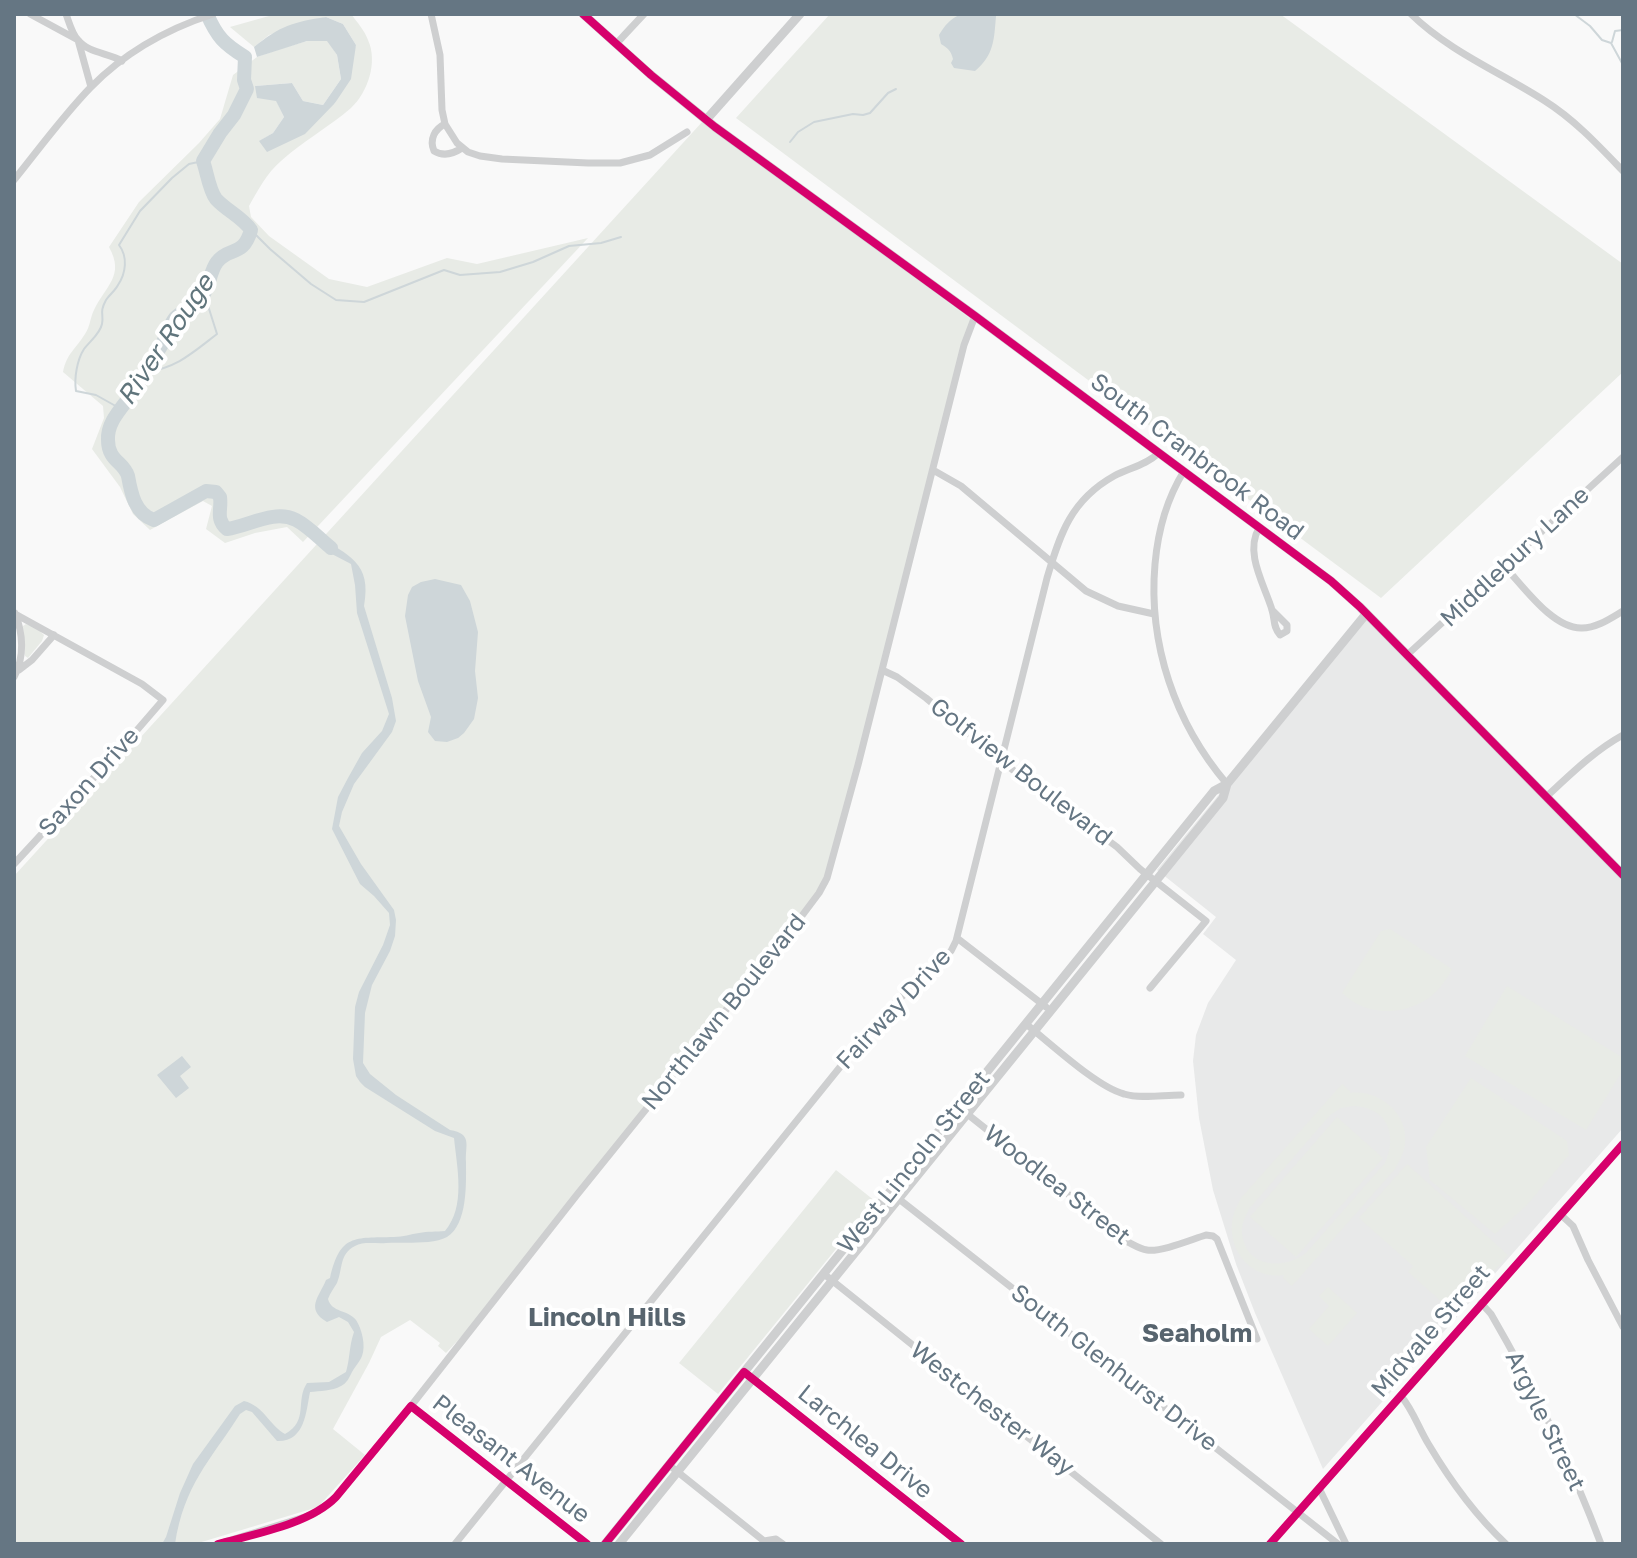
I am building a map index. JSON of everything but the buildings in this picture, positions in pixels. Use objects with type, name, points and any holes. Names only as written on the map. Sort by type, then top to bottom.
[{"type":"street","points":[[30,14],[92,50],[122,61]]},
{"type":"street","points":[[66,14],[78,40],[91,87]]},
{"type":"street","points":[[14,180],[91,87],[122,61],[176,27],[213,14]]},
{"type":"street","points":[[431,14],[440,55],[445,124],[462,148],[473,154],[502,159],[612,163],[650,155],[687,132]]},
{"type":"street","name":"South Cranbrook Road","points":[[583,14],[706,120],[1331,581],[1623,875]]},
{"type":"street","points":[[616,44],[644,14]]},
{"type":"street","points":[[706,120],[800,14]]},
{"type":"street","points":[[1411,14],[1452,47],[1561,112],[1623,171]]},
{"type":"street","points":[[445,124],[435,131],[432,138],[434,151],[445,155],[462,148]]},
{"type":"street","name":"Northlawn Boulevard","points":[[223,1543],[304,1518],[324,1509],[336,1497],[819,893],[827,878],[837,842],[964,345],[975,316]]},
{"type":"street","name":"Fairway Drive","points":[[455,1544],[874,1025],[947,956],[957,938],[1051,564],[1066,523],[1087,496],[1109,479],[1147,462],[1159,453]]},
{"type":"street","name":"Middlebury Lane","points":[[1407,655],[1623,457]]},
{"type":"street","points":[[933,470],[961,486],[1086,591],[1118,606],[1154,614]]},
{"type":"street","points":[[1184,471],[1168,499],[1157,546],[1153,582],[1154,614],[1174,698],[1195,739],[1227,784]]},
{"type":"street","points":[[1259,528],[1254,540],[1258,574],[1272,610]]},
{"type":"street","points":[[1505,567],[1553,617],[1571,627],[1593,627],[1623,611]]},
{"type":"street","points":[[15,613],[54,635],[16,674]]},
{"type":"street","points":[[15,613],[22,651],[16,674]]},
{"type":"street","name":"West Lincoln Street","points":[[605,1544],[753,1379],[828,1277],[1151,877],[1214,791],[1227,784],[1366,614]]},
{"type":"street","name":"Saxon Drive","points":[[14,864],[163,700],[150,689],[54,635]]},
{"type":"street","name":"Golfview Boulevard","points":[[882,670],[904,681],[1002,761],[1117,847],[1206,921],[1150,988]]},
{"type":"street","points":[[1546,797],[1596,752],[1623,735]]},
{"type":"street","points":[[957,938],[1046,1007]]},
{"type":"street","points":[[1030,1028],[1115,1091],[1138,1096],[1181,1095]]},
{"type":"street","name":"Woodlea Street","points":[[963,1111],[1137,1247],[1155,1250],[1206,1235],[1213,1236],[1220,1242],[1257,1339]]},
{"type":"street","name":"Midvale Street","points":[[1270,1544],[1623,1144]]},
{"type":"street","name":"South Glenhurst Drive","points":[[894,1195],[1338,1544]]},
{"type":"street","points":[[1560,1214],[1573,1226],[1623,1327]]},
{"type":"street","name":"West Lincoln Street","points":[[619,1544],[744,1372],[828,1277]]},
{"type":"street","name":"Westchester Way","points":[[828,1277],[1161,1544]]},
{"type":"street","name":"Argyle Street","points":[[1481,1303],[1491,1314],[1544,1410],[1601,1544]]},
{"type":"street","name":"Larchlea Drive","points":[[744,1372],[961,1544]]},
{"type":"street","points":[[1401,1396],[1460,1493],[1506,1544]]},
{"type":"street","name":"Pleasant Avenue","points":[[411,1406],[587,1544]]},
{"type":"street","points":[[673,1469],[765,1542],[776,1539],[783,1544]]},
{"type":"street","points":[[1319,1488],[1346,1544]]},
{"type":"shaded area","points":[[276,14],[351,14],[367,37],[372,58],[370,76],[357,101],[281,161],[267,176],[249,206],[251,217],[269,236],[329,279],[367,287],[447,258],[477,264],[588,238],[303,542],[287,527],[225,543],[206,529],[212,506],[203,501],[150,530],[133,514],[120,487],[92,449],[104,418],[103,406],[63,372],[112,280],[115,266],[109,247],[139,202],[220,119],[233,75],[257,57],[307,41],[328,41],[337,55],[341,79],[323,105],[303,101],[292,83],[255,86],[276,100],[284,117],[273,133],[260,141],[335,103],[356,45],[343,24],[326,17],[269,35],[254,47],[230,27]]},
{"type":"shaded area","points":[[830,14],[1280,14],[1623,264],[1623,372],[1381,598],[736,118]]},
{"type":"shaded area","points":[[961,14],[996,16],[989,53],[975,71],[954,68],[950,52],[941,44],[941,31]]},
{"type":"shaded area","points":[[326,17],[343,24],[356,45],[351,79],[335,103],[305,134],[267,152],[259,141],[273,133],[284,117],[276,101],[257,98],[255,86],[292,83],[303,101],[323,105],[341,79],[337,55],[327,41],[307,41],[257,57],[254,47],[287,26]]},
{"type":"shaded area","points":[[703,121],[972,320],[828,884],[496,1300],[446,1353],[438,1346],[440,1343],[410,1320],[381,1337],[333,1429],[365,1455],[318,1507],[195,1544],[18,1544],[14,1541],[14,876]]},
{"type":"shaded area","points":[[318,535],[356,562],[365,579],[364,606],[396,721],[392,732],[354,784],[339,826],[361,864],[394,910],[396,920],[390,951],[372,985],[365,1013],[363,1063],[370,1074],[396,1095],[465,1137],[464,1202],[459,1223],[441,1240],[362,1244],[346,1253],[337,1283],[328,1299],[333,1307],[356,1320],[362,1333],[362,1356],[348,1380],[334,1389],[310,1392],[299,1431],[286,1440],[277,1441],[252,1412],[246,1410],[240,1414],[192,1489],[175,1544],[162,1544],[193,1464],[235,1406],[244,1401],[251,1403],[285,1434],[297,1423],[307,1383],[329,1382],[346,1372],[354,1332],[348,1322],[339,1317],[327,1322],[315,1307],[317,1297],[330,1278],[344,1246],[359,1239],[445,1231],[452,1221],[458,1198],[454,1138],[435,1131],[365,1087],[356,1076],[353,1059],[355,1007],[359,992],[383,945],[390,925],[389,913],[360,884],[332,829],[338,797],[362,753],[382,731],[389,714],[357,613],[351,564],[330,553],[315,538]]},
{"type":"shaded area","points":[[435,579],[461,585],[470,601],[478,632],[475,671],[478,698],[474,719],[464,733],[447,742],[435,741],[428,732],[431,717],[418,681],[405,616],[412,587]]},
{"type":"shaded area","points":[[1367,614],[1623,874],[1623,1128],[1323,1469],[1236,1264],[1213,1190],[1199,1118],[1193,1061],[1196,1035],[1208,1003],[1236,960],[1203,934],[1216,917],[1157,870]]},
{"type":"shaded area","points":[[26,624],[44,635],[28,658],[25,656],[23,626]]},
{"type":"shaded area","points":[[1390,929],[1452,969],[1426,1000],[1396,1011],[1374,1010],[1342,993],[1381,931]]},
{"type":"shaded area","points":[[1507,986],[1623,1058],[1623,1070],[1586,1130],[1465,1056]]},
{"type":"shaded area","points":[[182,1056],[191,1067],[180,1076],[189,1088],[176,1098],[157,1075]]},
{"type":"shaded area","points":[[1471,1078],[1567,1141],[1569,1155],[1527,1205],[1495,1234],[1430,1180],[1426,1147]]},
{"type":"shaded area","points":[[1342,1084],[1350,1093],[1381,1099],[1390,1105],[1402,1122],[1405,1144],[1395,1169],[1292,1286],[1283,1278],[1284,1275],[1253,1269],[1239,1254],[1234,1244],[1232,1223],[1241,1198]],"holes":[[[1341,1108],[1365,1108],[1381,1117],[1390,1132],[1385,1163],[1306,1253],[1297,1259],[1276,1264],[1258,1259],[1250,1253],[1242,1233],[1249,1209],[1330,1115]]]},
{"type":"shaded area","points":[[1337,1117],[1383,1158],[1296,1257],[1250,1217]]},
{"type":"shaded area","points":[[1407,1164],[1508,1255],[1456,1314],[1408,1272],[1413,1266],[1359,1218]]},
{"type":"shaded area","points":[[836,1170],[875,1201],[718,1394],[679,1363]]},
{"type":"shaded area","points":[[1328,1287],[1357,1313],[1328,1346],[1309,1329],[1329,1306],[1319,1296]]},
{"type":"waterway","name":"River Rouge","points":[[207,14],[222,39],[245,57],[244,80],[247,89],[234,115],[203,161],[216,199],[251,230],[244,245],[217,262],[200,299],[173,321],[144,375],[113,420],[108,433],[109,447],[113,457],[126,471],[138,508],[154,520],[206,491],[216,492],[220,497],[221,521],[227,529],[270,517],[288,517],[305,526],[331,548]]},
{"type":"waterway","points":[[1574,14],[1602,40],[1611,43],[1623,65]]},
{"type":"waterway","points":[[1612,42],[1615,31],[1623,30]]},
{"type":"waterway","points":[[790,142],[798,132],[814,122],[870,113],[888,93],[896,89]]},
{"type":"waterway","points":[[121,409],[96,395],[76,391],[80,358],[99,331],[104,304],[123,275],[125,260],[119,245],[140,211],[189,164],[203,161]]},
{"type":"waterway","points":[[251,230],[311,284],[336,300],[364,302],[444,270],[460,275],[500,272],[569,246],[601,243],[621,237]]},
{"type":"waterway","points":[[144,373],[175,363],[217,334],[204,293]]},
{"type":"cycle path","points":[[583,14],[715,127],[1331,581],[1623,875]]},
{"type":"cycle path","points":[[1270,1544],[1623,1144]]},
{"type":"cycle path","points":[[605,1544],[744,1372],[961,1544]]},
{"type":"cycle path","points":[[218,1544],[281,1527],[325,1506],[336,1497],[411,1406],[587,1544]]},
{"type":"district","name":"Lincoln Hills","points":[[607,1318]]},
{"type":"district","name":"Seaholm","points":[[1197,1334]]}]
